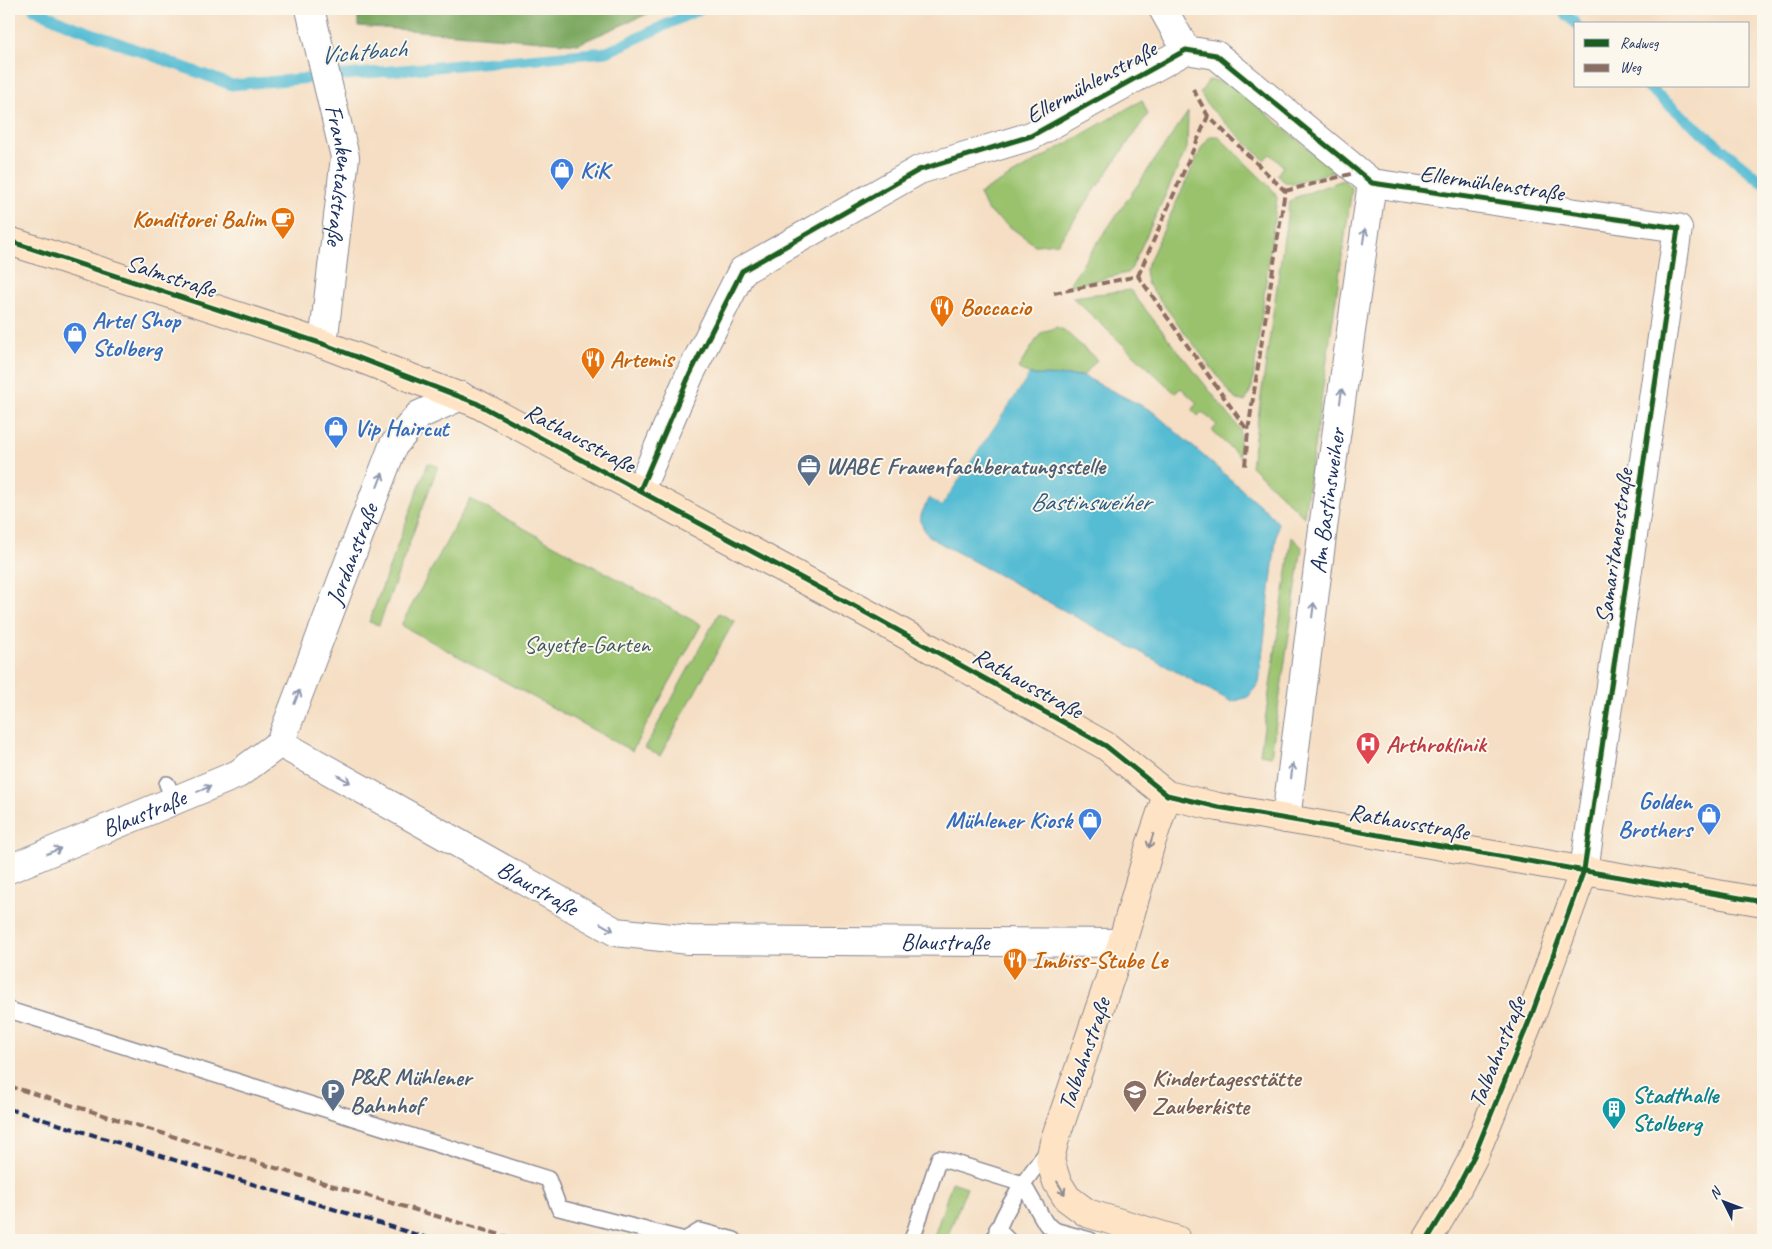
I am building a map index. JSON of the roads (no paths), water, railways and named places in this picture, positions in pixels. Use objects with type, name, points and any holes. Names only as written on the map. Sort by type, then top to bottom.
[{"type":"street","points":[[1163,9],[1186,50]]},
{"type":"street","name":"Frankentalstraße","points":[[312,16],[345,157],[323,344]]},
{"type":"street","name":"Ellermühlenstraße","points":[[640,490],[690,374],[742,271],[919,170],[1031,136],[1186,50],[1216,55],[1372,183],[1678,228]]},
{"type":"street","name":"Am Bastinsweiher","points":[[1286,819],[1323,528],[1372,183]]},
{"type":"street","name":"Samaritanerstraße","points":[[1584,870],[1678,228]]},
{"type":"street","name":"Salmstraße","points":[[9,241],[323,344]]},
{"type":"street","name":"Rathausstraße","points":[[323,344],[461,396],[640,490],[1106,746],[1167,795],[1218,807],[1763,902]]},
{"type":"street","name":"Jordanstraße","points":[[280,743],[393,446],[419,415],[461,396]]},
{"type":"street","name":"Blaustraße","points":[[9,869],[171,793],[238,774],[280,743],[616,932],[689,940],[1122,944]]},
{"type":"street","name":"Talbahnstraße","points":[[1167,795],[1150,846],[1122,944],[1054,1142],[1050,1160],[1057,1182],[1067,1198],[1087,1213],[1177,1240]]},
{"type":"street","name":"Talbahnstraße","points":[[1427,1240],[1474,1156],[1532,1014],[1584,870]]},
{"type":"lane","points":[[9,1010],[548,1179],[559,1208],[685,1240],[700,1231],[734,1240]]},
{"type":"lane","points":[[1008,1240],[996,1235],[1022,1184],[1054,1142]]},
{"type":"lane","points":[[912,1240],[939,1158],[1022,1184],[1046,1224],[1057,1231],[1090,1240]]},
{"type":"water","name":"Bastinsweiher","points":[[1029,375],[1083,376],[1152,411],[1278,523],[1259,683],[1248,697],[1232,702],[931,538],[926,532],[921,523],[921,518],[923,509],[930,498],[941,506]]},
{"type":"waterway","name":"Vichtbach","points":[[34,9],[64,23],[232,85],[607,52],[700,9]]},
{"type":"waterway","name":"Vichtbach","points":[[1561,9],[1574,22]]},
{"type":"waterway","name":"Vichtbach","points":[[1649,88],[1763,183]]},
{"type":"railway","points":[[9,1109],[434,1240]]},
{"type":"place","name":"KiK","points":[[562,191]]},
{"type":"place","name":"Konditorei Balim","points":[[283,240]]},
{"type":"place","name":"Boccacio","points":[[942,328]]},
{"type":"place","name":"Artel Shop Stolberg","points":[[75,355]]},
{"type":"place","name":"Artemis","points":[[593,380]]},
{"type":"place","name":"Vip Haircut","points":[[336,449]]},
{"type":"place","name":"WABE Frauenfachberatungsstelle","points":[[809,487]]},
{"type":"place","name":"Arthroklinik","points":[[1368,765]]},
{"type":"place","name":"Golden Brothers","points":[[1709,836]]},
{"type":"place","name":"Mühlener Kiosk","points":[[1090,841]]},
{"type":"place","name":"Imbiss-Stube Le","points":[[1015,981]]},
{"type":"place","name":"P&R Mühlener Bahnhof","points":[[333,1112]]},
{"type":"place","name":"Kindertagesstätte Zauberkiste","points":[[1135,1113]]},
{"type":"place","name":"Stadthalle Stolberg","points":[[1614,1130]]},
{"type":"park label","name":"Sayette-Garten","points":[[587,644]]}]
